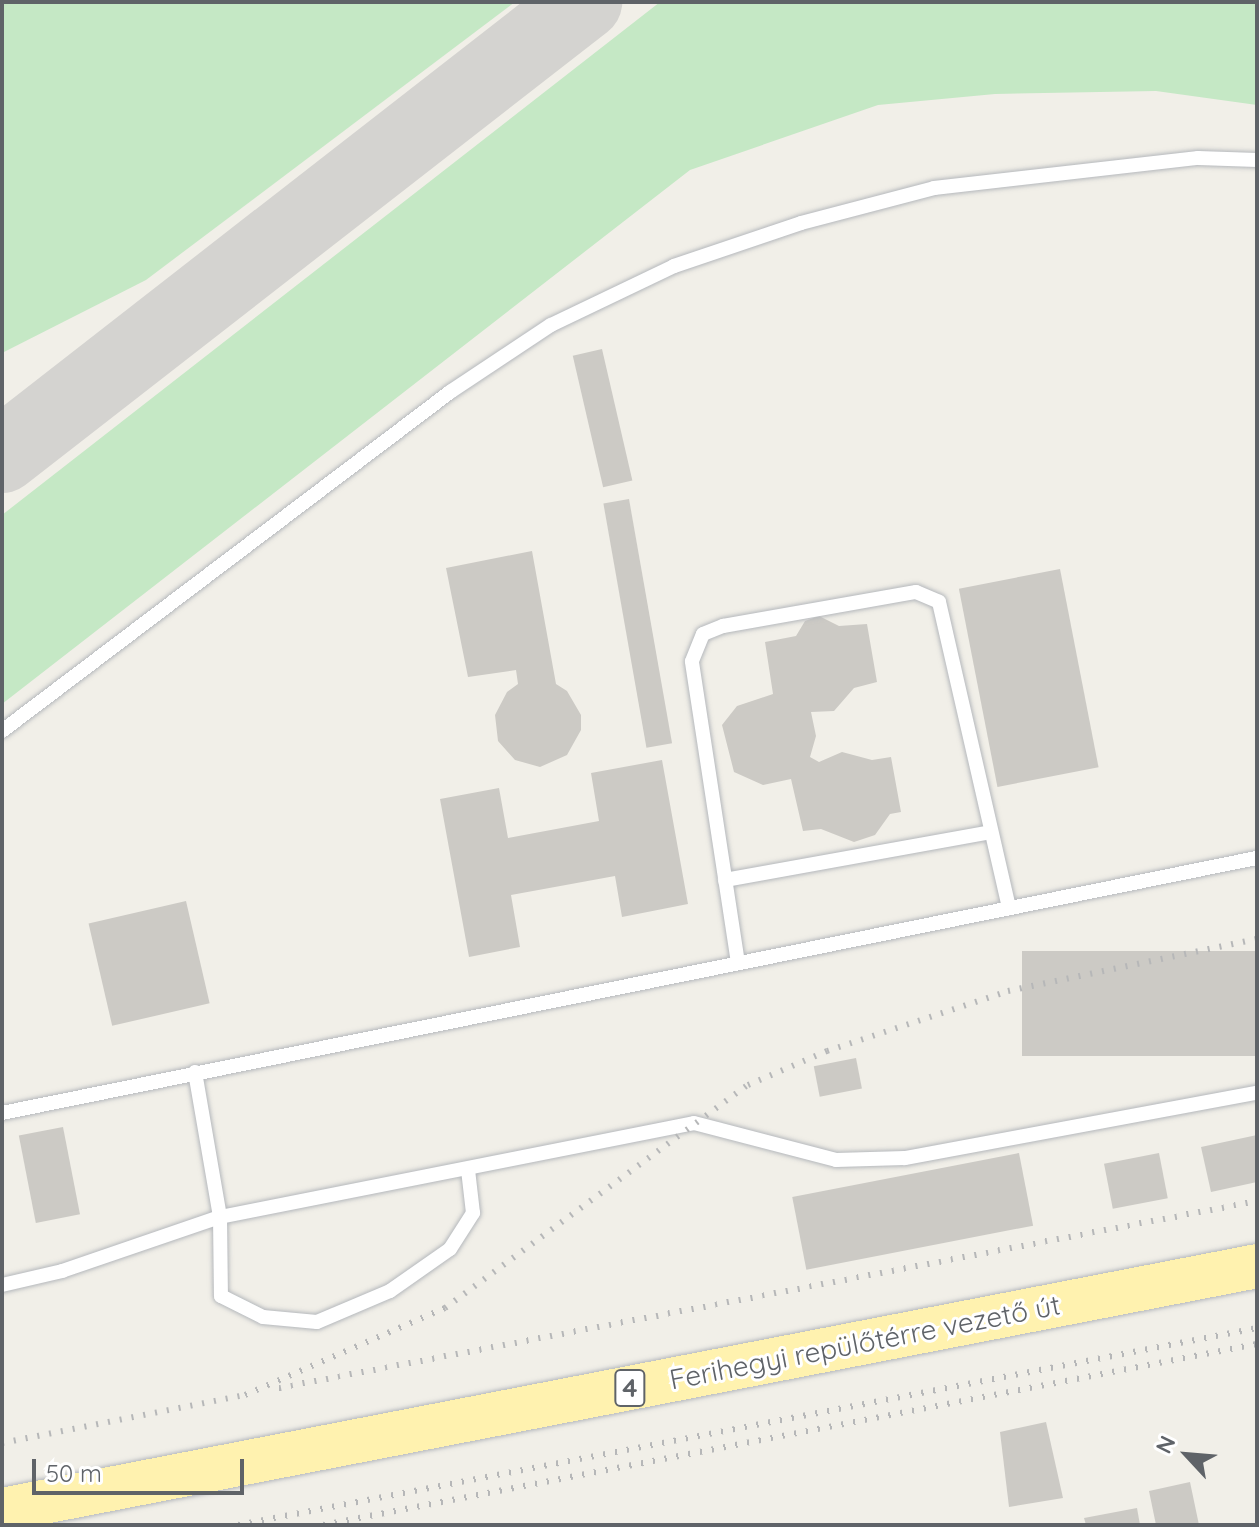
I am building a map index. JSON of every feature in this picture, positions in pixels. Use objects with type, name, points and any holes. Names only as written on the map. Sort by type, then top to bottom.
[{"type":"main road","name":"Ferihegyi repülőtérre vezető út","points":[[2,1478],[1257,1235]]},
{"type":"main road","name":"Ferihegyi repülőtérre vezető út","points":[[2,1510],[1257,1266]]},
{"type":"lane","points":[[2,731],[450,392],[551,325],[674,266],[801,223],[934,188],[1198,158],[1257,160]]},
{"type":"lane","points":[[738,963],[692,661],[703,634],[723,626],[916,592],[939,602],[1009,908]]},
{"type":"lane","points":[[725,880],[991,832]]},
{"type":"lane","points":[[2,1113],[1257,858]]},
{"type":"lane","points":[[195,1072],[220,1217],[221,1296],[263,1317],[317,1322],[390,1291],[450,1249],[473,1213],[468,1170]]},
{"type":"lane","points":[[2,1285],[62,1271],[220,1217],[694,1123],[836,1160],[905,1158],[1257,1093]]},
{"type":"green space","points":[[2,2],[515,2],[146,280],[2,353]]},
{"type":"green space","points":[[660,2],[1257,2],[1257,105],[1156,91],[995,94],[878,105],[690,170],[2,704],[2,515]]},
{"type":"building","points":[[602,349],[632,481],[603,487],[573,356]]},
{"type":"building","points":[[629,499],[672,743],[646,748],[603,504]]},
{"type":"building","points":[[532,551],[556,684],[567,691],[581,715],[581,730],[567,755],[540,767],[515,760],[498,741],[495,715],[507,692],[518,684],[516,670],[468,677],[446,568]]},
{"type":"building","points":[[1060,569],[1099,767],[997,787],[959,589]]},
{"type":"building","points":[[819,616],[839,626],[867,624],[877,682],[854,688],[834,711],[811,712],[816,736],[810,757],[819,762],[842,752],[872,760],[891,757],[901,812],[890,814],[875,835],[854,842],[821,829],[803,831],[791,779],[763,785],[734,772],[722,725],[737,706],[773,694],[765,642],[796,636],[805,621]]},
{"type":"building","points":[[662,760],[688,904],[622,917],[615,876],[511,895],[520,947],[469,957],[440,799],[499,788],[508,838],[599,821],[591,773]]},
{"type":"building","points":[[186,901],[210,1003],[112,1026],[89,923]]},
{"type":"building","points":[[1022,951],[1257,951],[1257,1056],[1022,1056]]},
{"type":"building","points":[[856,1058],[862,1088],[820,1097],[814,1066]]},
{"type":"building","points":[[63,1127],[80,1214],[36,1223],[19,1136]]},
{"type":"building","points":[[1257,1135],[1257,1182],[1211,1192],[1201,1147]]},
{"type":"building","points":[[1019,1153],[1033,1226],[806,1270],[792,1197]]},
{"type":"building","points":[[1159,1153],[1168,1198],[1113,1209],[1104,1164]]},
{"type":"building","points":[[1046,1422],[1063,1498],[1009,1507],[1000,1432]]},
{"type":"building","points":[[1190,1482],[1199,1525],[1156,1525],[1149,1491]]},
{"type":"building","points":[[1137,1508],[1140,1525],[1086,1525],[1084,1518]]},
{"type":"taxiway","points":[[2,455],[584,2]]},
{"type":"railway","points":[[2,1443],[245,1395],[445,1308],[748,1085],[827,1051],[1008,991],[1257,939]]},
{"type":"railway","points":[[279,1388],[1257,1201]]},
{"type":"railway","points":[[238,1525],[1257,1328]]},
{"type":"railway","points":[[323,1525],[1257,1344]]}]
